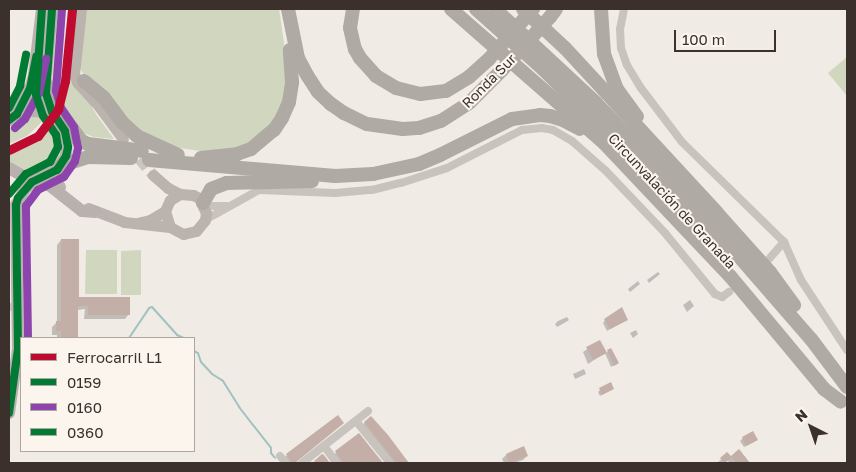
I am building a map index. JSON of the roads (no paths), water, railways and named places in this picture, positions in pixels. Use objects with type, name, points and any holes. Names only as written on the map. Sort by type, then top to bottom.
[{"type":"highway","points":[[58,168],[88,157],[133,151],[207,158],[237,154],[251,149],[274,130],[289,102],[292,82],[287,22],[288,9]]},
{"type":"highway","name":"Ronda Sur","points":[[288,9],[298,58],[318,92],[344,113],[367,124],[403,129],[432,125],[455,114],[502,70],[553,13]]},
{"type":"highway","points":[[353,9],[350,28],[355,49],[360,58],[376,76],[396,88],[420,94],[446,91],[469,77],[489,59],[534,9]]},
{"type":"highway","points":[[452,9],[579,120],[626,165],[730,276],[824,389],[844,407]]},
{"type":"highway","name":"Circunvalación de Granada","points":[[476,9],[543,69],[667,193],[739,272],[807,354],[844,407]]},
{"type":"highway","name":"Circunvalación de Granada","points":[[496,9],[642,149],[748,264],[811,339],[847,387]]},
{"type":"highway","points":[[523,9],[565,48],[770,272],[806,322],[811,339]]},
{"type":"highway","points":[[601,9],[604,54],[618,89],[671,164]]},
{"type":"highway","points":[[84,80],[104,98],[123,123],[138,136],[178,155]]},
{"type":"highway","points":[[45,82],[58,109],[82,142]]},
{"type":"highway","points":[[204,205],[211,189],[227,183],[308,182],[335,176],[373,174],[419,164],[512,119],[540,115],[563,120],[575,126],[614,159],[626,165]]},
{"type":"highway","points":[[65,131],[82,142],[133,151],[335,176]]},
{"type":"main road","points":[[13,117],[30,89],[34,75],[42,9]]},
{"type":"main road","points":[[9,413],[18,349],[15,214],[18,198],[26,188],[58,168],[68,147],[65,131],[52,112],[48,102],[45,82],[52,9]]},
{"type":"main road","points":[[13,117],[32,110],[52,112]]},
{"type":"main road","points":[[9,168],[21,176],[40,178]]},
{"type":"main road","points":[[26,188],[39,184],[48,185],[82,212],[95,212]]},
{"type":"main road","points":[[9,241],[9,363]]},
{"type":"street","points":[[81,9],[76,78],[133,151]]},
{"type":"street","points":[[624,9],[620,29],[621,48],[627,65],[641,88],[682,142],[784,242],[800,280],[847,350]]},
{"type":"street","points":[[76,62],[78,73],[96,102]]},
{"type":"street","points":[[137,222],[190,234],[196,231],[205,220],[259,190],[335,193],[372,190],[447,168],[522,130],[542,128],[563,136],[594,159],[665,233],[707,287],[725,295]]},
{"type":"street","points":[[58,168],[56,177],[60,187]]},
{"type":"street","points":[[170,228],[165,217],[166,208],[154,175],[168,188],[180,194],[193,195],[204,205],[205,220]]},
{"type":"street","points":[[40,178],[60,187],[82,206],[124,222],[150,220],[180,194]]},
{"type":"street","points":[[204,205],[232,204]]},
{"type":"street","points":[[769,259],[784,242]]},
{"type":"street","points":[[302,463],[368,411]]},
{"type":"street","points":[[356,420],[390,463]]},
{"type":"street","points":[[324,446],[337,463]]},
{"type":"street","points":[[280,456],[286,463]]},
{"type":"waterway","points":[[130,337],[149,308],[152,307],[177,335],[182,337]]},
{"type":"waterway","points":[[195,352],[198,353],[201,362],[212,374],[223,381],[239,407],[271,448],[271,453],[275,458]]},
{"type":"tunnel","points":[[129,146],[153,175]]},
{"type":"rail line","name":"L1","points":[[9,150],[38,136],[58,109],[65,81],[72,9]]}]
